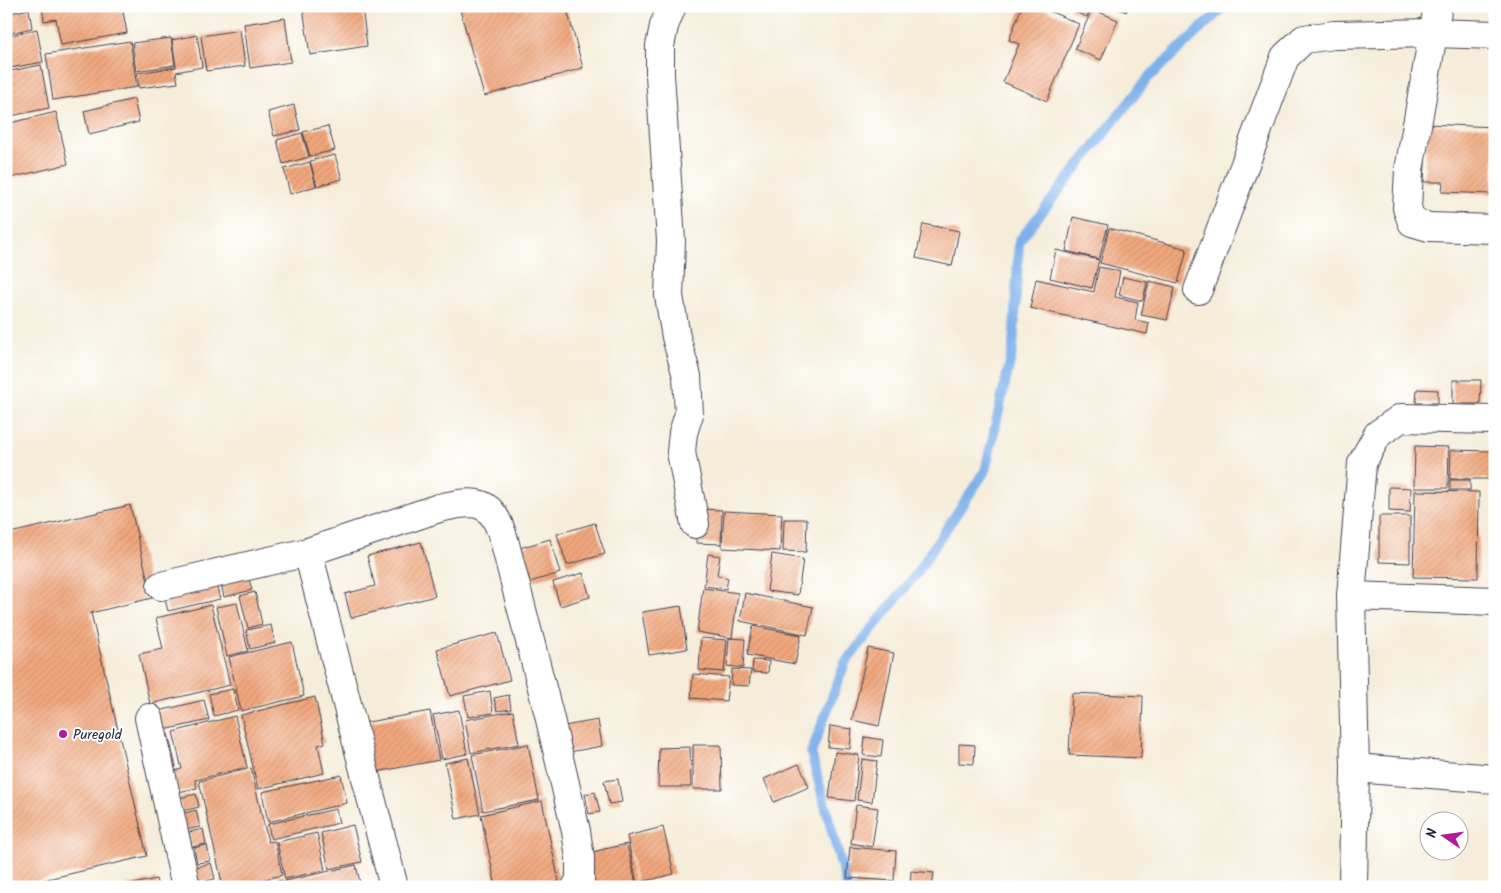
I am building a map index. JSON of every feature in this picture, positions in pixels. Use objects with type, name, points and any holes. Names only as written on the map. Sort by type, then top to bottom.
[{"type":"street","points":[[672,6],[664,26],[660,46],[660,75],[671,241],[669,296],[676,337],[687,376],[689,414],[683,434],[681,452],[695,524]]},
{"type":"street","points":[[1438,6],[1409,170],[1406,208],[1412,222],[1430,227],[1495,229]]},
{"type":"street","points":[[1198,290],[1285,57],[1304,39],[1334,35],[1434,33],[1495,35]]},
{"type":"street","points":[[1353,887],[1355,768],[1351,596],[1362,463],[1378,434],[1401,418],[1495,420]]},
{"type":"street","points":[[161,586],[308,552],[439,508],[458,504],[479,504],[488,508],[499,522],[504,540],[549,715],[576,831],[580,858],[580,880],[576,887]]},
{"type":"street","points":[[308,552],[394,887]]},
{"type":"street","points":[[1351,596],[1495,601]]},
{"type":"street","points":[[149,718],[186,887]]},
{"type":"street","points":[[1355,768],[1495,779]]},
{"type":"building","points":[[42,6],[122,6],[127,33],[61,45],[56,19],[44,21]]},
{"type":"building","points":[[362,6],[367,46],[310,55],[303,8]]},
{"type":"building","points":[[459,6],[566,6],[583,68],[484,96]]},
{"type":"building","points":[[1022,6],[1038,6],[1079,24],[1047,101],[1003,82],[1019,44],[1009,40]]},
{"type":"building","points":[[1072,6],[1091,6],[1087,17],[1070,10]]},
{"type":"building","points":[[1112,6],[1129,6],[1126,12]]},
{"type":"building","points":[[29,9],[32,28],[6,34],[6,14]]},
{"type":"building","points":[[1092,9],[1118,20],[1101,60],[1075,49]]},
{"type":"building","points":[[285,18],[291,62],[250,68],[244,24]]},
{"type":"building","points":[[37,29],[43,62],[10,68],[6,36]]},
{"type":"building","points":[[240,30],[245,66],[206,71],[201,36]]},
{"type":"building","points":[[197,35],[202,67],[176,72],[178,83],[139,88],[137,73],[176,67],[172,40]]},
{"type":"building","points":[[171,38],[175,65],[136,71],[132,43]]},
{"type":"building","points":[[130,41],[137,87],[53,100],[46,54]]},
{"type":"building","points":[[41,65],[49,108],[6,117],[6,72]]},
{"type":"building","points":[[134,99],[139,122],[89,134],[84,111]]},
{"type":"building","points":[[294,105],[300,130],[274,136],[268,112]]},
{"type":"building","points":[[56,112],[68,164],[6,179],[6,124]]},
{"type":"building","points":[[1427,124],[1495,127],[1493,194],[1442,192],[1443,182],[1424,182]]},
{"type":"building","points":[[328,126],[335,150],[310,156],[303,132]]},
{"type":"building","points":[[302,133],[309,157],[283,164],[277,140]]},
{"type":"building","points":[[335,155],[342,179],[317,186],[310,161]]},
{"type":"building","points":[[310,162],[316,186],[290,194],[284,169]]},
{"type":"building","points":[[1073,217],[1108,225],[1099,259],[1066,251]]},
{"type":"building","points":[[923,224],[959,231],[952,266],[916,258]]},
{"type":"building","points":[[1109,228],[1187,249],[1178,283],[1100,263]]},
{"type":"building","points":[[1056,250],[1099,260],[1092,288],[1050,278]]},
{"type":"building","points":[[1099,267],[1120,271],[1115,297],[1138,302],[1135,320],[1149,323],[1147,334],[1030,308],[1036,279],[1094,292]]},
{"type":"building","points":[[1123,277],[1147,282],[1143,301],[1119,295]]},
{"type":"building","points":[[1149,281],[1175,287],[1167,320],[1141,315]]},
{"type":"building","points":[[1453,380],[1481,380],[1480,404],[1453,404]]},
{"type":"building","points":[[1417,389],[1438,390],[1438,403],[1416,403]]},
{"type":"building","points":[[1415,446],[1449,447],[1448,488],[1414,488]]},
{"type":"building","points":[[1451,450],[1492,451],[1492,479],[1450,479]]},
{"type":"building","points":[[1450,480],[1470,480],[1470,490],[1450,490]]},
{"type":"building","points":[[1389,487],[1411,488],[1410,512],[1389,511]]},
{"type":"building","points":[[1415,491],[1479,492],[1478,578],[1413,577]]},
{"type":"building","name":"Puregold","points":[[130,505],[152,598],[91,613],[147,856],[13,887],[6,887],[6,534]]},
{"type":"building","points":[[698,509],[722,510],[721,544],[696,543]]},
{"type":"building","points":[[724,511],[782,514],[780,551],[722,548]]},
{"type":"building","points":[[1379,516],[1410,516],[1410,563],[1379,562]]},
{"type":"building","points":[[784,519],[807,519],[806,552],[783,551]]},
{"type":"building","points":[[595,523],[605,554],[567,565],[557,534]]},
{"type":"building","points":[[550,539],[560,573],[530,582],[520,548]]},
{"type":"building","points":[[421,542],[435,596],[351,618],[345,594],[375,586],[367,556]]},
{"type":"building","points":[[708,554],[720,556],[717,575],[728,578],[726,589],[704,586]]},
{"type":"building","points":[[772,554],[803,559],[798,595],[767,591]]},
{"type":"building","points":[[247,572],[252,590],[224,597],[220,579]]},
{"type":"building","points":[[583,573],[590,597],[560,606],[553,582]]},
{"type":"building","points":[[215,579],[220,599],[168,611],[163,591]]},
{"type":"building","points":[[703,588],[738,593],[732,638],[697,632]]},
{"type":"building","points":[[255,592],[262,624],[248,628],[240,596]]},
{"type":"building","points":[[745,593],[813,607],[807,635],[740,621]]},
{"type":"building","points":[[237,603],[248,651],[227,656],[216,607]]},
{"type":"building","points":[[211,605],[230,685],[150,704],[139,654],[163,649],[156,618]]},
{"type":"building","points":[[681,606],[687,649],[649,655],[642,612]]},
{"type":"building","points":[[271,625],[275,643],[250,649],[246,630]]},
{"type":"building","points":[[753,626],[801,635],[795,664],[747,655]]},
{"type":"building","points":[[497,633],[510,680],[450,696],[437,649]]},
{"type":"building","points":[[701,638],[727,640],[724,672],[699,670]]},
{"type":"building","points":[[729,638],[745,639],[743,668],[727,666]]},
{"type":"building","points":[[292,642],[304,696],[241,711],[229,657]]},
{"type":"building","points":[[868,648],[894,653],[879,726],[852,720]]},
{"type":"building","points":[[753,660],[769,661],[768,673],[752,672]]},
{"type":"building","points":[[732,669],[751,670],[749,686],[731,685]]},
{"type":"building","points":[[693,674],[729,677],[726,701],[691,698]]},
{"type":"building","points":[[233,689],[238,710],[214,716],[209,694]]},
{"type":"building","points":[[490,691],[493,713],[468,717],[464,696]]},
{"type":"building","points":[[1072,693],[1143,696],[1141,758],[1069,755]]},
{"type":"building","points":[[509,695],[511,709],[497,711],[494,698]]},
{"type":"building","points":[[315,697],[325,743],[318,745],[324,773],[258,789],[241,715]]},
{"type":"building","points":[[204,700],[209,720],[160,731],[155,712]]},
{"type":"building","points":[[459,710],[467,754],[442,759],[433,715]]},
{"type":"building","points":[[430,711],[439,760],[366,774],[357,724]]},
{"type":"building","points":[[513,711],[519,744],[471,753],[465,720]]},
{"type":"building","points":[[235,716],[247,767],[195,780],[197,788],[169,794],[164,773],[182,769],[173,732]]},
{"type":"building","points":[[598,720],[602,746],[564,753],[559,727]]},
{"type":"building","points":[[830,726],[852,729],[850,749],[828,747]]},
{"type":"building","points":[[168,734],[176,767],[166,770],[158,736]]},
{"type":"building","points":[[865,737],[883,740],[881,757],[863,755]]},
{"type":"building","points":[[528,744],[539,800],[483,811],[472,755]]},
{"type":"building","points":[[959,744],[975,745],[974,764],[959,763]]},
{"type":"building","points":[[693,745],[721,745],[722,789],[693,789]]},
{"type":"building","points":[[690,747],[691,787],[658,787],[659,748]]},
{"type":"building","points":[[835,752],[859,755],[854,801],[829,798]]},
{"type":"building","points":[[468,758],[480,814],[456,819],[445,763]]},
{"type":"building","points":[[862,759],[877,761],[872,802],[857,800]]},
{"type":"building","points":[[799,764],[809,787],[774,802],[764,779]]},
{"type":"building","points":[[251,768],[268,842],[275,841],[282,875],[232,887],[223,887],[199,781]]},
{"type":"building","points":[[341,775],[347,803],[268,822],[262,792]]},
{"type":"building","points":[[618,779],[622,802],[609,804],[604,781]]},
{"type":"building","points":[[595,792],[600,812],[589,814],[585,794]]},
{"type":"building","points":[[196,794],[199,807],[182,811],[179,798]]},
{"type":"building","points":[[542,801],[559,882],[539,887],[496,887],[481,815]]},
{"type":"building","points":[[856,805],[878,808],[872,847],[851,843]]},
{"type":"building","points":[[336,809],[339,823],[271,839],[268,824]]},
{"type":"building","points":[[196,810],[200,827],[185,830],[181,814]]},
{"type":"building","points":[[353,825],[362,862],[329,869],[321,833]]},
{"type":"building","points":[[663,827],[674,874],[637,883],[627,836]]},
{"type":"building","points":[[203,829],[206,844],[192,847],[189,832]]},
{"type":"building","points":[[317,833],[325,870],[285,879],[277,842]]},
{"type":"building","points":[[627,844],[636,884],[625,887],[587,887],[579,855]]},
{"type":"building","points":[[207,845],[210,861],[197,863],[194,848]]},
{"type":"building","points":[[850,847],[896,851],[894,881],[847,878]]},
{"type":"building","points":[[211,863],[215,879],[193,884],[190,869]]},
{"type":"building","points":[[356,865],[361,887],[286,887],[285,881]]},
{"type":"building","points":[[911,871],[934,873],[932,887],[910,887]]},
{"type":"building","points":[[156,879],[158,887],[124,887],[124,886]]},
{"type":"building","points":[[282,880],[283,887],[256,886]]},
{"type":"building","points":[[856,882],[889,884],[889,887],[855,887]]},
{"type":"building","points":[[1420,884],[1464,885],[1464,887],[1420,887]]},
{"type":"waterway","points":[[847,887],[811,753],[845,663],[916,574],[985,471],[1013,349],[1019,241],[1149,77],[1225,6]]},
{"type":"place","name":"Puregold","points":[[63,734]]}]
